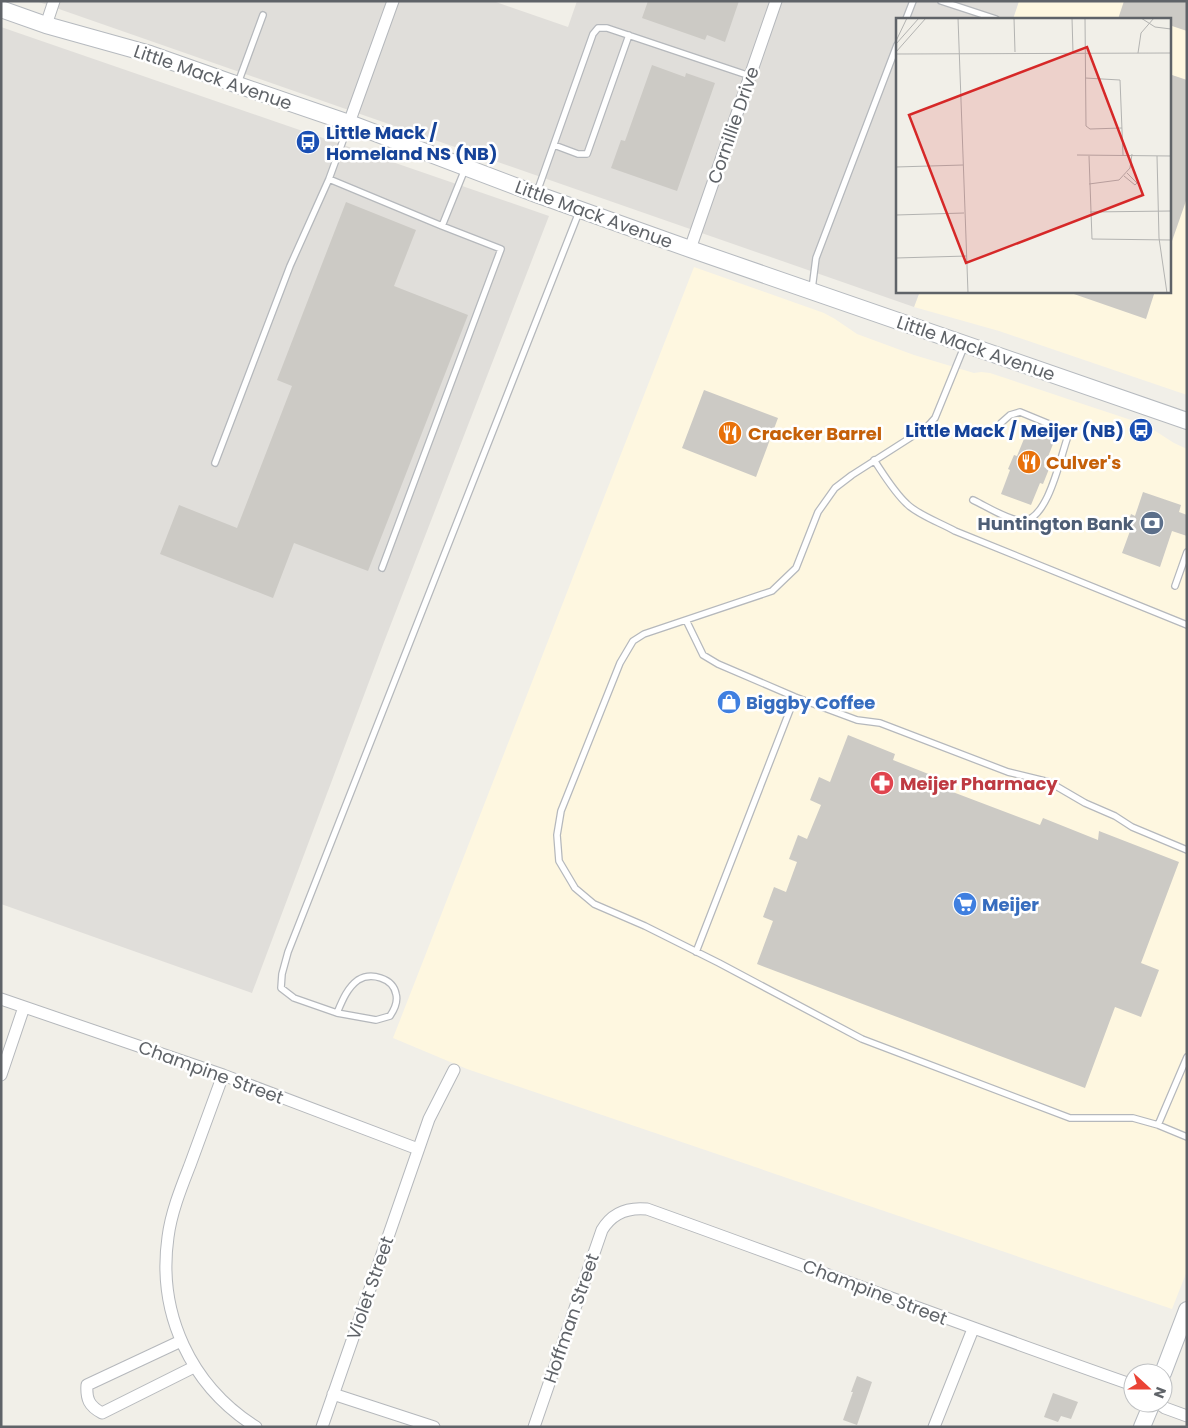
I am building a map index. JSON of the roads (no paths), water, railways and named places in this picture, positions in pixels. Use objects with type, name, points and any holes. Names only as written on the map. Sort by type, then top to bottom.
[{"type":"main road","name":"Little Mack Avenue","points":[[1,9],[46,25],[150,54],[349,123],[580,210],[1187,421]]},
{"type":"main road","points":[[1167,1363],[1186,1312]]},
{"type":"main road","points":[[1142,1427],[1148,1413]]},
{"type":"street","points":[[46,25],[54,1]]},
{"type":"street","points":[[349,123],[393,1]]},
{"type":"street","name":"Cornillie Drive","points":[[690,249],[776,1]]},
{"type":"street","name":"Champine Street","points":[[1,999],[223,1075],[418,1149]]},
{"type":"street","points":[[1,1075],[24,1007]]},
{"type":"street","name":"Violet Street","points":[[322,1427],[429,1119],[454,1070]]},
{"type":"street","points":[[223,1075],[179,1195],[168,1236],[165,1268],[169,1300],[181,1341],[194,1367],[224,1403],[256,1427]]},
{"type":"street","name":"Champine Street","points":[[616,1213],[626,1209],[647,1209],[809,1266],[973,1329],[1123,1382]]},
{"type":"street","name":"Hoffman Street","points":[[534,1427],[602,1230],[616,1213]]},
{"type":"street","points":[[934,1427],[973,1329]]},
{"type":"street","points":[[181,1341],[87,1385],[86,1396],[93,1408],[102,1413],[194,1367]]},
{"type":"street","points":[[333,1394],[434,1427]]},
{"type":"street","points":[[1173,1410],[1187,1416]]},
{"type":"lane","points":[[906,18],[913,1]]},
{"type":"lane","points":[[940,1],[996,18]]},
{"type":"lane","points":[[238,85],[263,15]]},
{"type":"lane","points":[[536,194],[593,34],[598,28],[607,28],[750,76]]},
{"type":"lane","points":[[554,145],[578,154],[587,154],[629,35]]},
{"type":"lane","points":[[812,291],[816,258],[896,47]]},
{"type":"lane","points":[[215,463],[290,266],[329,179],[349,123]]},
{"type":"lane","points":[[442,226],[466,167]]},
{"type":"lane","points":[[329,179],[501,249],[382,568]]},
{"type":"lane","points":[[337,1012],[346,993],[359,980],[376,976],[389,982],[396,994],[395,1008],[390,1016],[376,1020],[337,1012],[294,998],[281,988],[282,974],[288,952],[580,210]]},
{"type":"lane","points":[[965,345],[935,418],[927,427],[874,460],[835,488],[818,512],[796,568],[786,580],[772,591],[644,634],[633,641],[620,663],[561,810],[557,835],[559,861],[575,888],[594,904],[645,926],[862,1039],[1070,1118],[1133,1118],[1158,1125],[1187,1137]]},
{"type":"lane","points":[[973,500],[1009,518],[1023,521],[1036,516],[1046,502],[1067,439],[1063,431],[1020,412],[1010,415],[1001,424]]},
{"type":"lane","points":[[874,460],[908,506],[933,520],[955,531],[1187,625]]},
{"type":"lane","points":[[1175,586],[1187,552]]},
{"type":"lane","points":[[686,620],[704,655],[718,664],[795,697],[858,720],[880,723],[896,728],[1008,772],[1049,782],[1085,803],[1116,816],[1132,827],[1187,850]]},
{"type":"lane","points":[[696,952],[795,697]]},
{"type":"lane","points":[[1158,1125],[1187,1057]]},
{"type":"place","name":"Little Mack / Homeland NS (NB)","points":[[308,142]]},
{"type":"place","name":"Little Mack / Meijer (NB)","points":[[1141,430]]},
{"type":"place","name":"Cracker Barrel","points":[[730,433]]},
{"type":"place","name":"Culver's","points":[[1029,462]]},
{"type":"place","name":"Huntington Bank","points":[[1152,523]]},
{"type":"place","name":"Biggby Coffee","points":[[729,702]]},
{"type":"place","name":"Meijer Pharmacy","points":[[882,783]]},
{"type":"place","name":"Meijer","points":[[965,904]]}]
